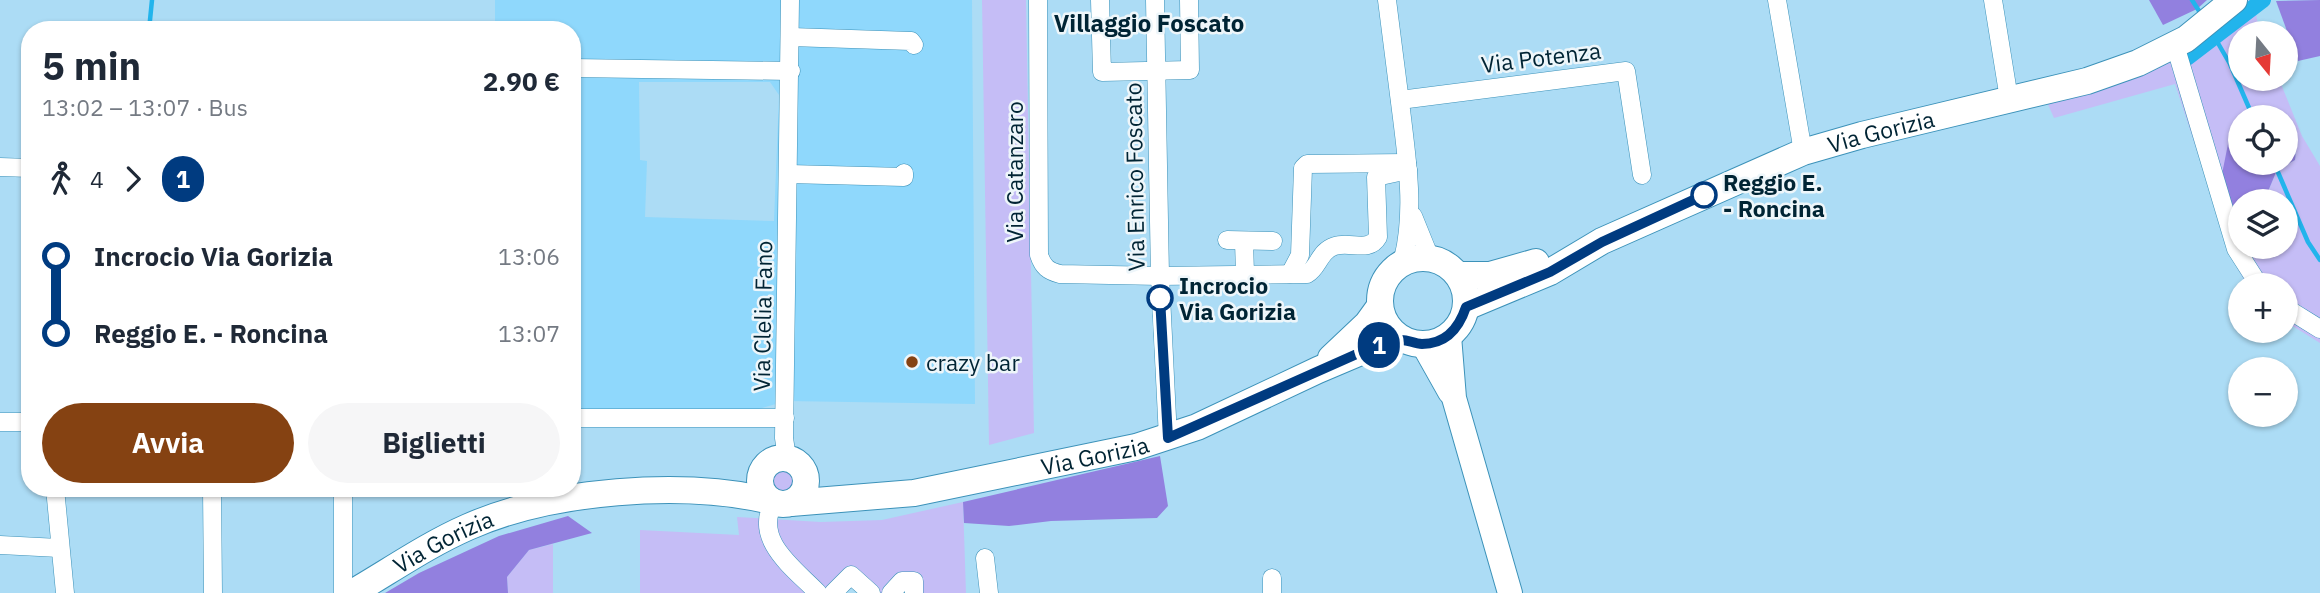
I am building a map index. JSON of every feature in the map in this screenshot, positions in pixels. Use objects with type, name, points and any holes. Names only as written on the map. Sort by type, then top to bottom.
[{"type":"main road","name":"Via Gorizia","points":[[1602,242],[1803,152],[1862,135],[2087,81],[2138,63],[2180,42],[2228,6]]},
{"type":"main road","points":[[1459,275],[1490,275],[1602,242]]},
{"type":"main road","points":[[1466,307],[1550,272],[1602,242]]},
{"type":"main road","points":[[1416,258],[1430,258],[1442,261],[1459,275],[1466,291],[1466,307],[1461,323],[1448,336],[1437,342],[1413,342],[1388,325],[1380,306],[1382,287],[1389,275],[1402,263],[1416,258]]},
{"type":"main road","points":[[1318,370],[1367,324],[1380,306]]},
{"type":"main road","name":"Via Gorizia","points":[[581,497],[617,493],[707,491],[742,494],[778,502],[859,498],[950,487],[1168,438],[1377,345],[1413,342]]},
{"type":"main road","name":"Via Gorizia","points":[[707,491],[786,464],[826,490],[839,496],[859,498]]},
{"type":"main road","points":[[786,464],[806,476],[805,490],[797,500],[778,502],[765,496],[760,484],[763,470],[786,464]]},
{"type":"main road","name":"Via Gorizia","points":[[352,593],[468,527],[513,510],[580,497]]},
{"type":"street","name":"Via Clelia Fano","points":[[786,464],[784,438],[790,0]]},
{"type":"street","name":"Via Catanzaro","points":[[1038,0],[1039,255],[1042,263],[1050,271],[1060,274],[1160,276]]},
{"type":"street","points":[[1100,0],[1102,72],[1190,70],[1189,0]]},
{"type":"street","name":"Via Enrico Foscato","points":[[1155,0],[1160,276],[1168,438]]},
{"type":"street","points":[[1387,0],[1411,209],[1408,240],[1402,263]]},
{"type":"street","points":[[1777,0],[1803,152]]},
{"type":"street","points":[[1993,0],[2009,99]]},
{"type":"street","points":[[791,37],[911,41],[914,45]]},
{"type":"street","points":[[2180,42],[2236,249],[2250,273]]},
{"type":"street","points":[[581,68],[791,71]]},
{"type":"street","name":"Via Potenza","points":[[1400,100],[1626,71],[1642,175]]},
{"type":"street","points":[[1290,274],[1300,255],[1303,167],[1307,164],[1376,170],[1408,167]]},
{"type":"street","points":[[0,167],[21,168]]},
{"type":"street","points":[[1160,276],[1290,274],[1311,271],[1323,251],[1332,247],[1342,244],[1368,246],[1378,237],[1376,170]]},
{"type":"street","points":[[789,174],[904,177],[904,173]]},
{"type":"street","points":[[1411,209],[1430,258]]},
{"type":"street","points":[[1245,274],[1235,240],[1273,241]]},
{"type":"street","points":[[2298,315],[2320,329]]},
{"type":"street","points":[[1448,336],[1454,398],[1510,593]]},
{"type":"street","points":[[1413,342],[1454,398]]},
{"type":"street","points":[[581,418],[785,418]]},
{"type":"street","points":[[0,422],[21,422]]},
{"type":"street","points":[[56,497],[65,593]]},
{"type":"street","points":[[212,497],[213,593]]},
{"type":"street","points":[[343,497],[343,593]]},
{"type":"street","points":[[778,502],[768,516],[770,542],[818,593]]},
{"type":"street","points":[[0,545],[59,548]]},
{"type":"street","points":[[985,558],[989,593]]},
{"type":"street","points":[[833,593],[851,575],[871,593]]},
{"type":"street","points":[[891,593],[902,581],[914,581],[914,593]]},
{"type":"shaded area","points":[[495,0],[972,0],[975,404],[786,401],[731,417],[581,418],[581,21],[495,21]],"holes":[[[639,82],[770,82],[779,95],[774,221],[645,217],[647,161],[640,160]]]},
{"type":"shaded area","points":[[982,0],[1026,0],[1034,433],[989,445]]},
{"type":"shaded area","points":[[2149,0],[2207,0],[2197,9],[2163,25]]},
{"type":"shaded area","points":[[2249,0],[2264,0],[2255,7],[2257,21],[2228,21],[2228,91],[2284,91],[2289,105],[2228,105],[2228,175],[2235,175],[2235,189],[2228,189],[2228,244],[2175,84],[2054,118],[2046,100],[2199,41]]},
{"type":"shaded area","points":[[2320,0],[2320,56],[2298,61],[2298,21],[2283,21],[2276,1]]},
{"type":"shaded area","points":[[2298,126],[2320,166],[2320,343],[2298,329],[2298,273],[2240,273],[2233,259],[2298,259],[2298,189],[2269,189],[2275,175],[2298,175]]},
{"type":"shaded area","points":[[2228,144],[2228,175],[2275,175],[2269,189],[2228,189],[2228,196],[2222,174]]},
{"type":"shaded area","points":[[1160,456],[1168,506],[1157,518],[1051,521],[1009,526],[964,523],[963,502]]},
{"type":"shaded area","points":[[781,469],[795,473],[800,480],[797,490],[780,495],[770,489],[768,483],[774,472]]},
{"type":"shaded area","points":[[963,502],[966,593],[914,593],[914,581],[891,593],[871,593],[851,575],[833,593],[640,593],[640,530],[739,535],[737,517],[821,522],[882,520]]},
{"type":"shaded area","points":[[568,516],[592,533],[529,550],[507,577],[508,593],[385,593],[419,573],[499,536]]},
{"type":"shaded area","points":[[553,544],[553,593],[508,593],[507,577],[529,550]]},
{"type":"waterway","points":[[150,21],[152,0]]},
{"type":"waterway","points":[[2192,0],[2201,14]]},
{"type":"waterway","points":[[2187,58],[2263,0]]},
{"type":"waterway","points":[[2211,31],[2230,64],[2248,105]]},
{"type":"waterway","points":[[2279,175],[2308,242],[2320,260]]},
{"type":"bus line","name":"1","points":[[1160,298],[1168,438],[1377,345],[1402,339],[1423,344],[1437,342],[1448,336],[1461,323],[1466,307],[1550,272],[1602,242],[1704,195]]},
{"type":"place","name":"Reggio E. - Roncina","points":[[1704,195]]},
{"type":"place","name":"Incrocio Via Gorizia","points":[[1160,298]]},
{"type":"place","name":"crazy bar","points":[[912,362]]},
{"type":"district","name":"Villaggio Foscato","points":[[1149,23]]}]
